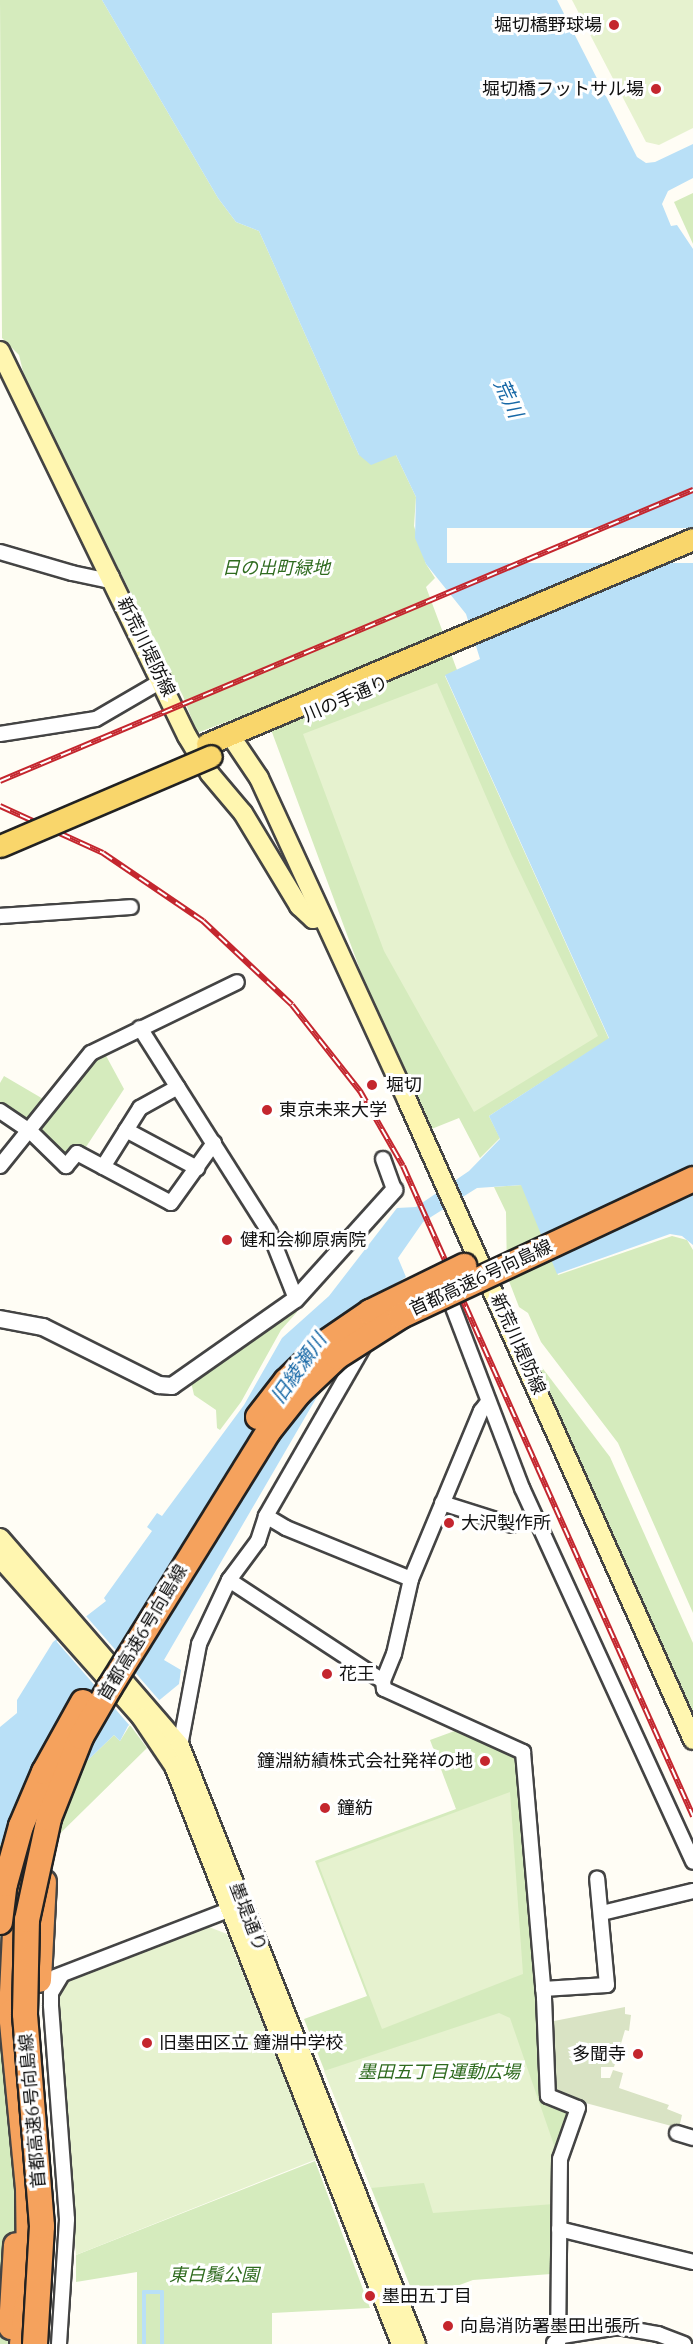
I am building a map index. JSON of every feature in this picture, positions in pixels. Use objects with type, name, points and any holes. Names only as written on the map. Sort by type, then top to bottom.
[{"type":"highway","name":"首都高速6号向島線","points":[[0,1922],[5,1884],[21,1826],[63,1735],[253,1424],[311,1355],[349,1326],[392,1300],[693,1163]]},
{"type":"highway","name":"首都高速6号向島線","points":[[35,2344],[42,2226],[25,2014],[27,1920],[49,1818],[81,1737],[268,1432],[299,1393],[337,1357],[400,1316],[693,1179]]},
{"type":"highway","points":[[50,2344],[56,2274],[56,2200],[40,2012],[40,1922],[59,1817],[110,1687]]},
{"type":"highway","points":[[22,2344],[30,2247],[12,2012],[14,1903],[31,1823],[63,1735]]},
{"type":"highway","name":"首都高速6号向島線","points":[[0,2035],[16,2227],[8,2344]]},
{"type":"main road","name":"新荒川堤防線","points":[[0,351],[163,680],[187,736],[210,774],[243,813],[299,906],[313,919],[322,917]]},
{"type":"main road","name":"川の手通り","points":[[240,737],[693,539]]},
{"type":"main road","name":"川の手通り","points":[[0,832],[209,750],[693,552]]},
{"type":"main road","name":"新荒川堤防線","points":[[240,737],[454,1204],[693,1740]]},
{"type":"main road","name":"川の手通り","points":[[0,846],[209,750]]},
{"type":"main road","name":"墨堤通り","points":[[0,1538],[71,1628],[146,1713],[180,1746],[237,1907],[401,2344]]},
{"type":"main road","name":"墨堤通り","points":[[0,1558],[71,1628]]},
{"type":"main road","name":"墨堤通り","points":[[146,1713],[174,1766],[237,1907],[416,2344]]},
{"type":"main road","name":"墨堤通り","points":[[391,2317],[394,2344]]},
{"type":"street","points":[[0,552],[72,573],[106,580],[112,576]]},
{"type":"street","points":[[0,734],[96,719],[163,680]]},
{"type":"street","points":[[0,916],[131,907]]},
{"type":"street","points":[[0,1166],[31,1132],[91,1053],[237,981]]},
{"type":"street","points":[[140,1028],[269,1231],[296,1299]]},
{"type":"street","points":[[103,1167],[140,1108],[178,1087]]},
{"type":"street","points":[[0,1112],[31,1132],[66,1166],[77,1152],[171,1203],[214,1143]]},
{"type":"street","points":[[126,1130],[197,1168]]},
{"type":"street","points":[[0,1319],[43,1327],[165,1387],[180,1382],[296,1299],[394,1190],[383,1159]]},
{"type":"street","points":[[180,1746],[199,1644],[229,1580],[258,1541],[266,1516],[367,1341],[391,1311],[422,1288],[444,1285],[527,1499],[693,1862]]},
{"type":"street","points":[[488,1402],[481,1411],[411,1579],[394,1654],[383,1681],[384,1689],[523,1752],[543,1989],[548,2096],[578,2108],[560,2159],[556,2343]]},
{"type":"street","points":[[442,1503],[512,1525]]},
{"type":"street","points":[[266,1516],[337,1550],[411,1579]]},
{"type":"street","points":[[229,1580],[383,1681]]},
{"type":"street","points":[[543,1989],[607,1985],[597,1878]]},
{"type":"street","points":[[602,1913],[693,1891]]},
{"type":"street","points":[[51,2005],[45,2024],[38,2030],[20,2024],[19,1998],[45,1981],[237,1907]]},
{"type":"street","points":[[59,2344],[67,2219],[51,1993],[62,1975]]},
{"type":"street","points":[[677,2133],[693,2138]]},
{"type":"street","points":[[559,2229],[693,2262]]},
{"type":"street","points":[[556,2343],[562,2337],[618,2327],[658,2334],[684,2344]]},
{"type":"green space","name":"日の出町緑地","points":[[0,0],[102,0],[218,198],[236,222],[259,231],[359,455],[396,455],[416,497],[414,526],[426,564],[435,578],[426,587],[457,670],[445,676],[609,1039],[489,1116],[500,1138],[480,1158],[459,1118],[429,1130],[385,1037],[263,708],[197,733],[183,696],[27,388],[19,355],[2,338]]},
{"type":"green space","name":"堀切橋フットサル場","points":[[572,0],[693,0],[693,128],[659,145],[646,142]]},
{"type":"green space","points":[[693,193],[693,244],[674,202]]},
{"type":"green space","points":[[437,683],[511,854],[598,1036],[474,1112],[384,951],[303,734]]},
{"type":"green space","points":[[99,1052],[104,1052],[124,1089],[84,1150],[64,1158],[40,1132]]},
{"type":"green space","points":[[4,1076],[50,1103],[31,1123],[0,1103],[0,1083]]},
{"type":"green space","points":[[522,1185],[558,1275],[672,1236],[687,1240],[693,1250],[693,1613],[618,1443],[541,1342],[528,1313],[519,1307],[507,1276],[506,1212],[494,1187]]},
{"type":"green space","points":[[295,1309],[297,1312],[281,1330],[241,1402],[220,1430],[217,1428],[216,1410],[194,1395],[191,1382]]},
{"type":"green space","points":[[528,1349],[610,1457],[693,1643],[693,1720]]},
{"type":"green space","points":[[130,1725],[147,1748],[28,1865],[23,2286],[16,2344],[0,2344],[0,1845],[114,1735],[120,1741]]},
{"type":"green space","name":"墨田五丁目運動広場","points":[[460,1729],[518,1755],[543,2063],[573,2111],[556,2156],[551,2274],[473,2280],[416,2301],[304,2019],[367,1996],[315,1861],[456,1809],[430,1740]]},
{"type":"green space","points":[[510,1792],[523,1974],[382,2029],[318,1863]]},
{"type":"green space","points":[[209,1927],[227,1934],[317,2159],[76,2255],[59,1997],[69,1981]]},
{"type":"green space","points":[[625,2007],[625,2014],[631,2015],[629,2031],[625,2030],[614,2067],[601,2067],[601,2078],[610,2078],[613,2070],[623,2073],[619,2088],[669,2105],[667,2109],[682,2115],[679,2128],[552,2094],[549,2022]]},
{"type":"green space","points":[[499,2013],[510,2018],[555,2148],[554,2204],[433,2213],[424,2183],[371,2188],[324,2071]]},
{"type":"green space","name":"東白鬚公園","points":[[315,2161],[370,2308],[272,2313],[272,2344],[137,2344],[137,2272],[76,2282],[76,2255]]},
{"type":"water","points":[[102,0],[557,0],[637,157],[646,163],[655,162],[693,144],[693,178],[668,191],[662,204],[671,226],[677,225],[693,249],[693,1245],[682,1236],[670,1234],[557,1274],[521,1185],[477,1188],[423,1222],[398,1258],[406,1277],[375,1297],[164,1660],[181,1670],[179,1684],[128,1726],[120,1741],[114,1735],[0,1845],[0,1727],[17,1713],[17,1700],[53,1642],[106,1601],[104,1598],[152,1531],[147,1527],[157,1513],[162,1516],[244,1405],[282,1338],[329,1296],[397,1208],[416,1207],[469,1171],[500,1139],[489,1116],[609,1038],[445,675],[480,659],[466,614],[426,564],[415,538],[416,497],[396,455],[371,465],[359,455],[259,231],[236,222],[218,198]]},
{"type":"pier","points":[[447,528],[693,528],[693,563],[447,563]]},
{"type":"pier","points":[[86,1616],[159,1701],[130,1726],[57,1642]]},
{"type":"waterway","points":[[144,2344],[144,2292],[162,2292],[162,2344]]},
{"type":"railway","points":[[0,781],[693,490]]},
{"type":"railway","points":[[0,806],[103,853],[203,921],[292,1005],[360,1091],[403,1166],[693,1816]]},
{"type":"place","name":"堀切橋野球場","points":[[614,25]]},
{"type":"place","name":"堀切橋フットサル場","points":[[656,89]]},
{"type":"place","name":"堀切","points":[[372,1085]]},
{"type":"place","name":"東京未来大学","points":[[267,1110]]},
{"type":"place","name":"健和会柳原病院","points":[[227,1240]]},
{"type":"place","name":"大沢製作所","points":[[449,1523]]},
{"type":"place","name":"花王","points":[[327,1674]]},
{"type":"place","name":"鐘淵紡績株式会社発祥の地","points":[[485,1761]]},
{"type":"place","name":"鐘紡","points":[[325,1808]]},
{"type":"place","name":"旧墨田区立 鐘淵中学校","points":[[147,2043]]},
{"type":"place","name":"多聞寺","points":[[638,2054]]},
{"type":"place","name":"墨田五丁目","points":[[370,2296]]},
{"type":"place","name":"向島消防署墨田出張所","points":[[448,2326]]},
{"type":"water label","name":"荒川","points":[[509,398]]},
{"type":"water label","name":"旧綾瀬川","points":[[298,1368]]}]
